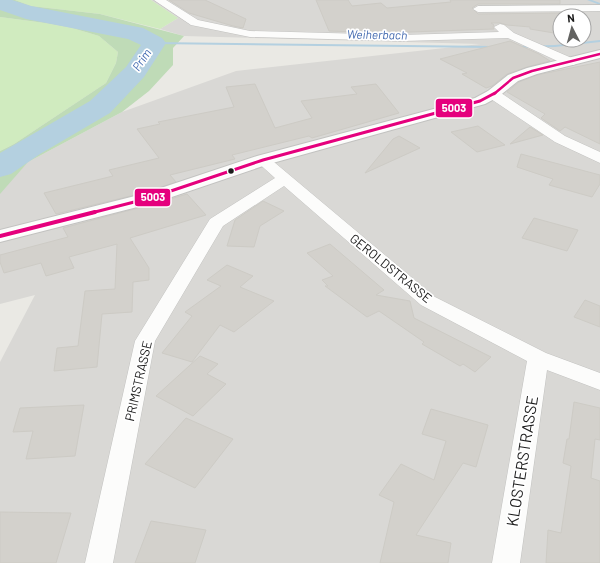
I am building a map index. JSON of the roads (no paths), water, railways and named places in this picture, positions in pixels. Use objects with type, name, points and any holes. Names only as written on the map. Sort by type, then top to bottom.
[{"type":"street","points":[[159,0],[195,23],[250,34],[402,38],[510,35]]},
{"type":"street","points":[[476,4],[510,35],[527,44],[570,62]]},
{"type":"street","points":[[476,4],[600,8]]},
{"type":"street","points":[[0,236],[150,198],[263,160],[480,101],[493,94],[513,78],[600,54]]},
{"type":"street","points":[[493,94],[560,139],[600,158]]},
{"type":"street","name":"GEROLDSTRASSE","points":[[263,160],[428,301],[538,358],[600,382]]},
{"type":"street","name":"PRIMSTRASSE","points":[[99,563],[145,341],[216,223],[285,180]]},
{"type":"street","name":"KLOSTERSTRASSE","points":[[506,563],[538,358]]},
{"type":"waterway","name":"Weiherbach","points":[[589,0],[600,4]]},
{"type":"waterway","name":"Prim","points":[[0,3],[26,12],[135,33],[154,43],[135,72],[100,107],[29,148],[0,167]]},
{"type":"waterway","name":"Weiherbach","points":[[516,47],[555,46],[600,41]]},
{"type":"waterway","name":"Weiherbach","points":[[154,43],[493,47]]}]
